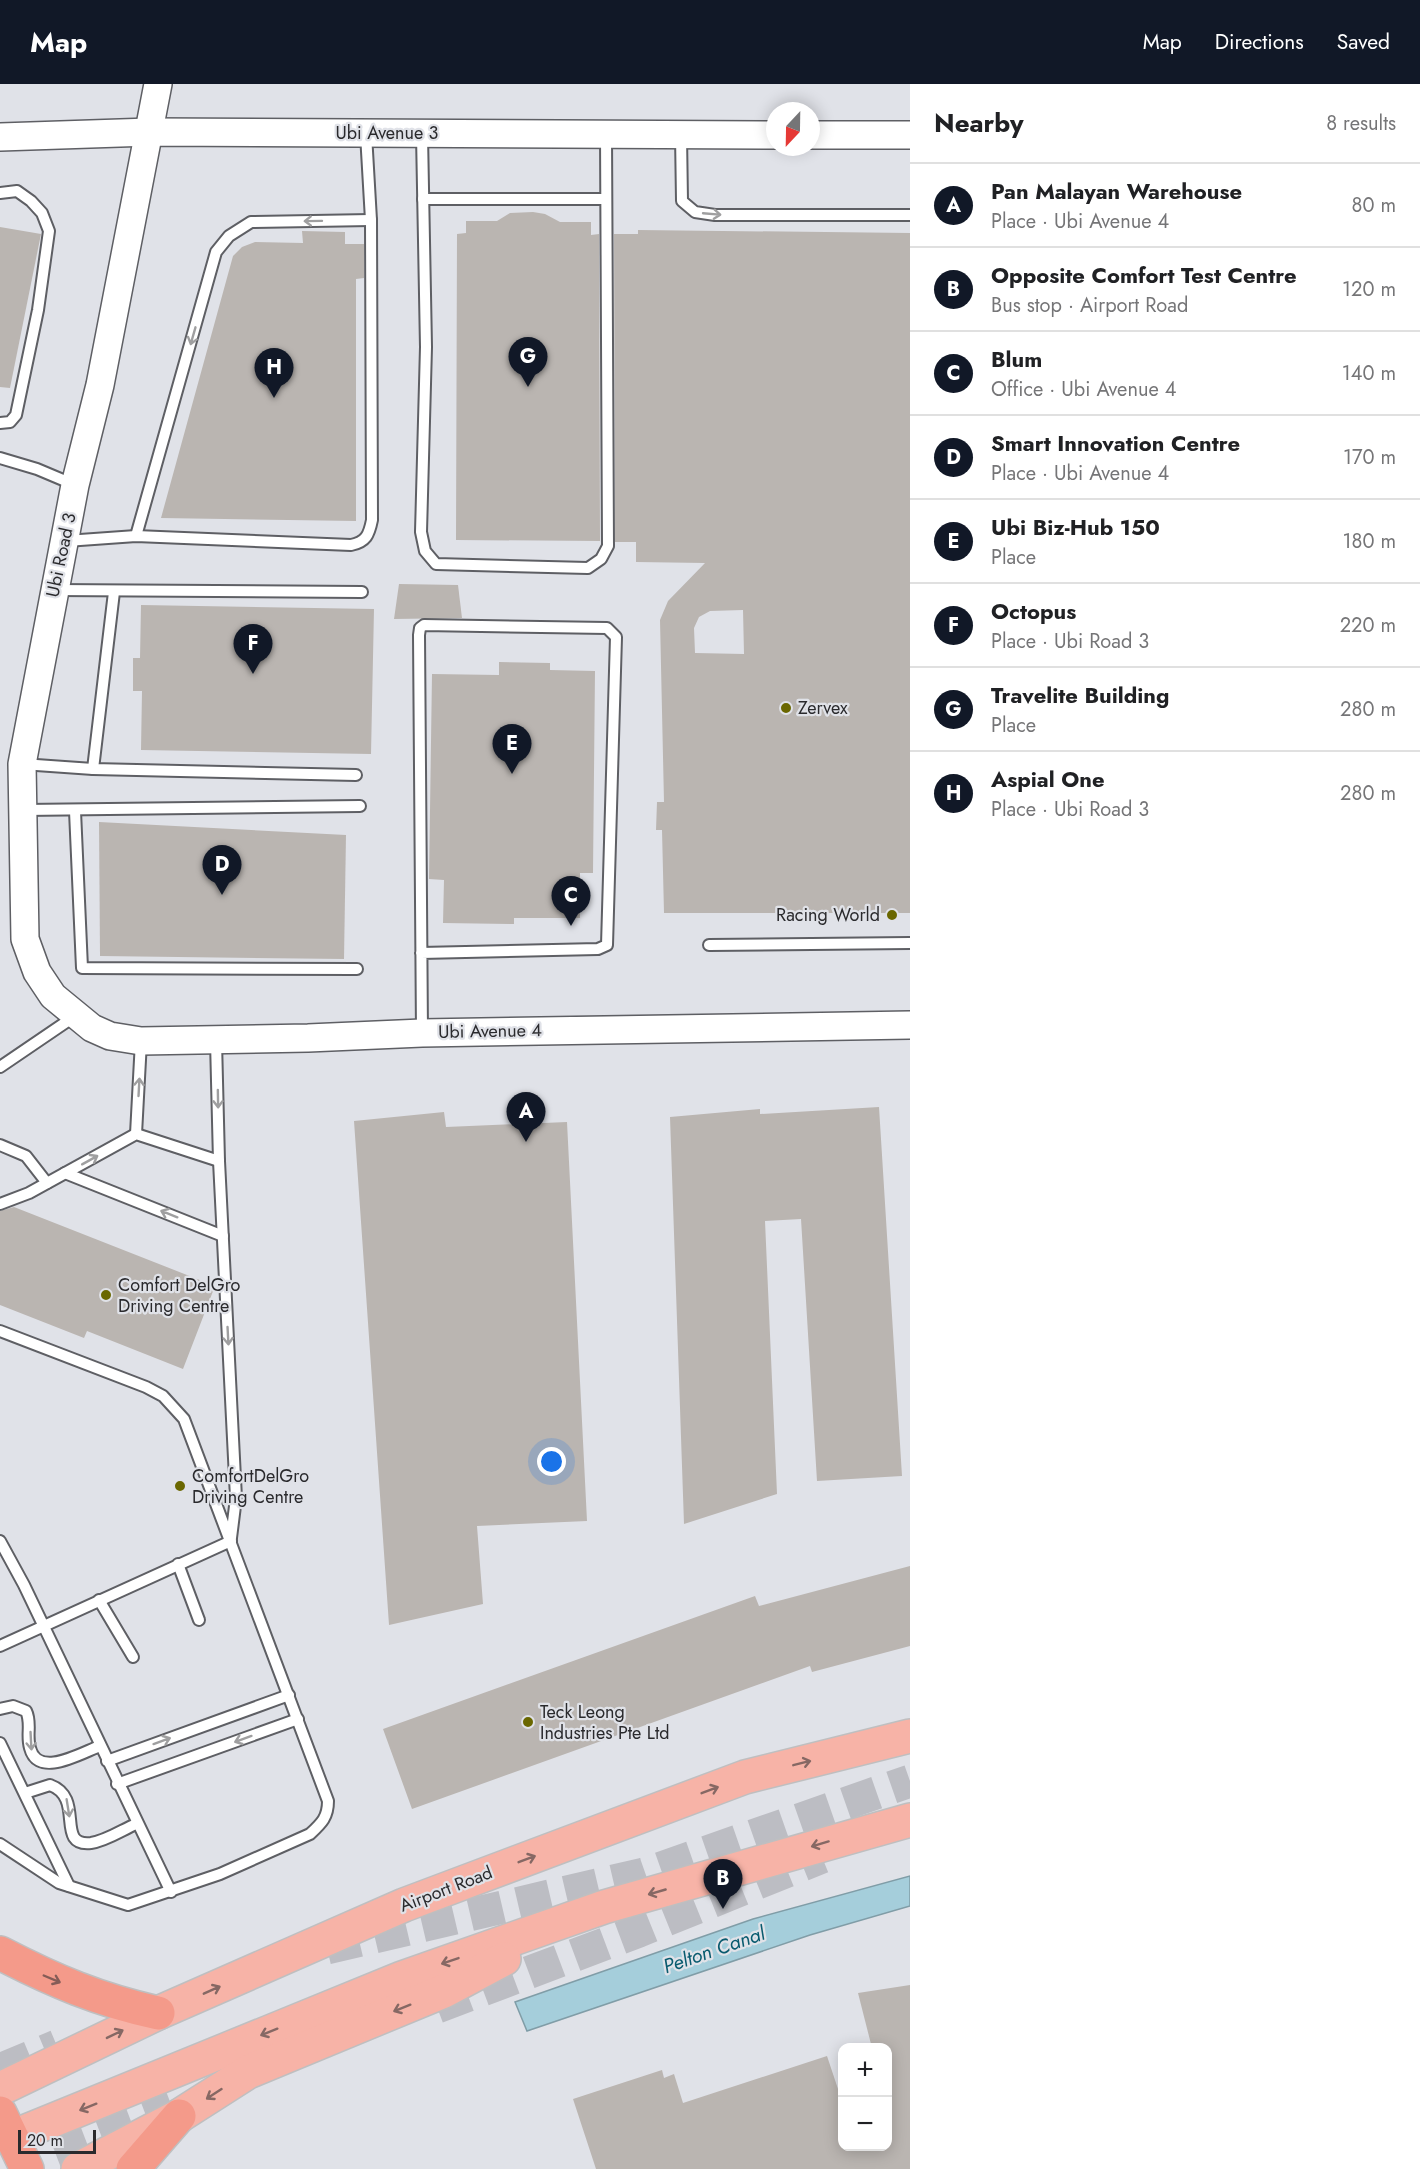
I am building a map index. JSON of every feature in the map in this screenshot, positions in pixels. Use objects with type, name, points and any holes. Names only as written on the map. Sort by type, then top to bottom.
[{"type":"highway","points":[[0,1953],[48,1977],[110,2003],[158,2013]]},
{"type":"highway","points":[[133,2169],[179,2116]]},
{"type":"highway","points":[[4,2128],[27,2169]]},
{"type":"main road","name":"Airport Road","points":[[0,2089],[158,2013],[404,1905],[745,1777],[910,1736]]},
{"type":"main road","points":[[4,2128],[402,1978],[604,1907],[910,1820]]},
{"type":"main road","points":[[78,2169],[179,2116],[248,2072],[444,1991],[604,1907]]},
{"type":"street","name":"Ubi Road 3","points":[[75,1016],[48,988],[38,972],[25,939],[22,764],[75,485],[100,385],[158,84]]},
{"type":"street","name":"Ubi Avenue 3","points":[[0,137],[150,132],[766,135]]},
{"type":"street","points":[[820,135],[910,135]]},
{"type":"street","name":"Ubi Avenue 4","points":[[75,1016],[110,1036],[141,1041],[216,1041],[422,1033],[910,1025]]},
{"type":"lane","points":[[422,133],[426,347],[421,532],[425,551],[436,564],[588,568],[602,559],[608,546],[606,134]]},
{"type":"lane","points":[[65,541],[136,536],[351,545],[362,543],[369,534],[372,520],[371,220],[366,134]]},
{"type":"lane","points":[[681,135],[682,201],[695,212],[715,215],[910,215]]},
{"type":"lane","points":[[0,193],[16,191],[31,201],[42,213],[49,231],[38,310],[16,415],[10,422],[0,423]]},
{"type":"lane","points":[[423,199],[606,199]]},
{"type":"lane","points":[[136,536],[216,252],[229,236],[251,222],[371,220]]},
{"type":"lane","points":[[0,458],[37,469],[75,485]]},
{"type":"lane","points":[[54,590],[362,592]]},
{"type":"lane","points":[[93,769],[114,592]]},
{"type":"lane","points":[[421,953],[598,949],[607,945],[616,637],[607,628],[469,626],[424,626],[420,628],[421,953],[422,1033]]},
{"type":"lane","points":[[22,764],[93,769],[356,775]]},
{"type":"lane","points":[[22,810],[360,806]]},
{"type":"lane","points":[[75,811],[82,968],[357,969]]},
{"type":"lane","points":[[709,945],[910,943]]},
{"type":"lane","points":[[0,1067],[75,1016]]},
{"type":"lane","points":[[136,1134],[141,1041]]},
{"type":"lane","points":[[216,1041],[219,1161],[236,1498],[231,1541]]},
{"type":"lane","points":[[0,1204],[47,1183],[136,1134],[219,1161]]},
{"type":"lane","points":[[0,1145],[26,1156],[47,1183]]},
{"type":"lane","points":[[65,1173],[223,1236]]},
{"type":"lane","points":[[0,1331],[146,1387],[163,1396],[184,1419],[328,1801],[328,1814],[322,1824],[310,1834],[171,1892],[128,1905],[59,1883],[0,1844]]},
{"type":"lane","points":[[0,1541],[24,1585],[136,1824],[171,1892]]},
{"type":"lane","points":[[0,1646],[231,1541]]},
{"type":"lane","points":[[178,1564],[199,1620]]},
{"type":"lane","points":[[99,1600],[133,1657]]},
{"type":"lane","points":[[106,1761],[289,1695]]},
{"type":"lane","points":[[0,1708],[13,1706],[26,1711],[29,1718],[29,1748],[36,1760],[43,1763],[60,1762],[100,1746]]},
{"type":"lane","points":[[117,1784],[298,1719]]},
{"type":"lane","points":[[0,1743],[69,1886]]},
{"type":"lane","points":[[25,1793],[50,1785],[62,1791],[69,1803],[70,1831],[74,1838],[82,1841],[95,1842],[136,1824]]},
{"type":"water","name":"Pelton Canal","points":[[910,1876],[910,1906],[810,1935],[527,2031],[515,2002],[753,1919]]},
{"type":"building","points":[[510,213],[545,214],[560,222],[591,222],[591,235],[599,234],[600,541],[456,540],[457,234],[466,233],[466,221],[497,221]]},
{"type":"building","points":[[0,227],[41,234],[10,388],[0,387]]},
{"type":"building","points":[[638,230],[910,233],[910,913],[664,913],[662,830],[656,830],[657,802],[664,802],[660,620],[668,601],[705,563],[636,562],[636,542],[615,542],[614,234],[638,234]],"holes":[[[743,610],[744,654],[695,653],[694,628],[699,617],[710,611]]]},
{"type":"building","points":[[302,231],[345,232],[345,244],[364,244],[364,278],[356,279],[356,521],[161,518],[233,256],[242,247],[255,242],[303,243]]},
{"type":"building","points":[[399,584],[458,585],[462,618],[394,619]]},
{"type":"building","points":[[141,605],[374,609],[371,754],[141,750],[142,691],[133,691],[133,658],[140,658]]},
{"type":"building","points":[[499,662],[550,663],[550,670],[595,671],[593,873],[580,873],[580,918],[514,918],[514,924],[443,923],[444,880],[429,879],[432,674],[499,675]]},
{"type":"building","points":[[99,822],[346,835],[344,959],[100,956]]},
{"type":"building","points":[[879,1107],[902,1476],[817,1481],[801,1219],[765,1221],[777,1494],[684,1524],[670,1117],[760,1109],[760,1114]]},
{"type":"building","points":[[444,1112],[446,1127],[567,1122],[587,1521],[477,1526],[483,1604],[389,1625],[354,1121]]},
{"type":"building","name":"Comfort DelGro Driving Centre","points":[[14,1207],[215,1286],[183,1369],[87,1331],[84,1338],[0,1305],[0,1211]]},
{"type":"building","points":[[910,1566],[910,1646],[812,1672],[810,1666],[412,1809],[383,1729],[755,1596],[759,1606]]},
{"type":"building","points":[[910,1985],[910,2169],[596,2169],[573,2099],[662,2070],[664,2078],[674,2074],[683,2103],[827,2056],[838,2089],[838,2151],[892,2151],[892,2043],[871,2043],[858,1993]]},
{"type":"tunnel","points":[[327,1948],[644,1874],[910,1781]]},
{"type":"tunnel","points":[[437,2007],[639,1931],[822,1857]]},
{"type":"tunnel","points":[[0,2070],[57,2046]]},
{"type":"tunnel","points":[[9,2169],[172,2107]]},
{"type":"place","name":"Travelite Building","points":[[528,387]]},
{"type":"place","name":"Aspial One","points":[[274,398]]},
{"type":"place","name":"Octopus","points":[[253,674]]},
{"type":"place","name":"Zervex","points":[[786,708]]},
{"type":"place","name":"Ubi Biz-Hub 150","points":[[512,774]]},
{"type":"place","name":"Smart Innovation Centre","points":[[222,895]]},
{"type":"place","name":"Racing World","points":[[892,915]]},
{"type":"place","name":"Blum","points":[[571,926]]},
{"type":"place","name":"Pan Malayan Warehouse","points":[[526,1142]]},
{"type":"place","name":"Comfort DelGro Driving Centre","points":[[106,1295]]},
{"type":"place","name":"ComfortDelGro Driving Centre","points":[[180,1486]]},
{"type":"place","name":"Teck Leong Industries Pte Ltd","points":[[528,1722]]},
{"type":"place","name":"Opposite Comfort Test Centre","points":[[723,1909]]}]
